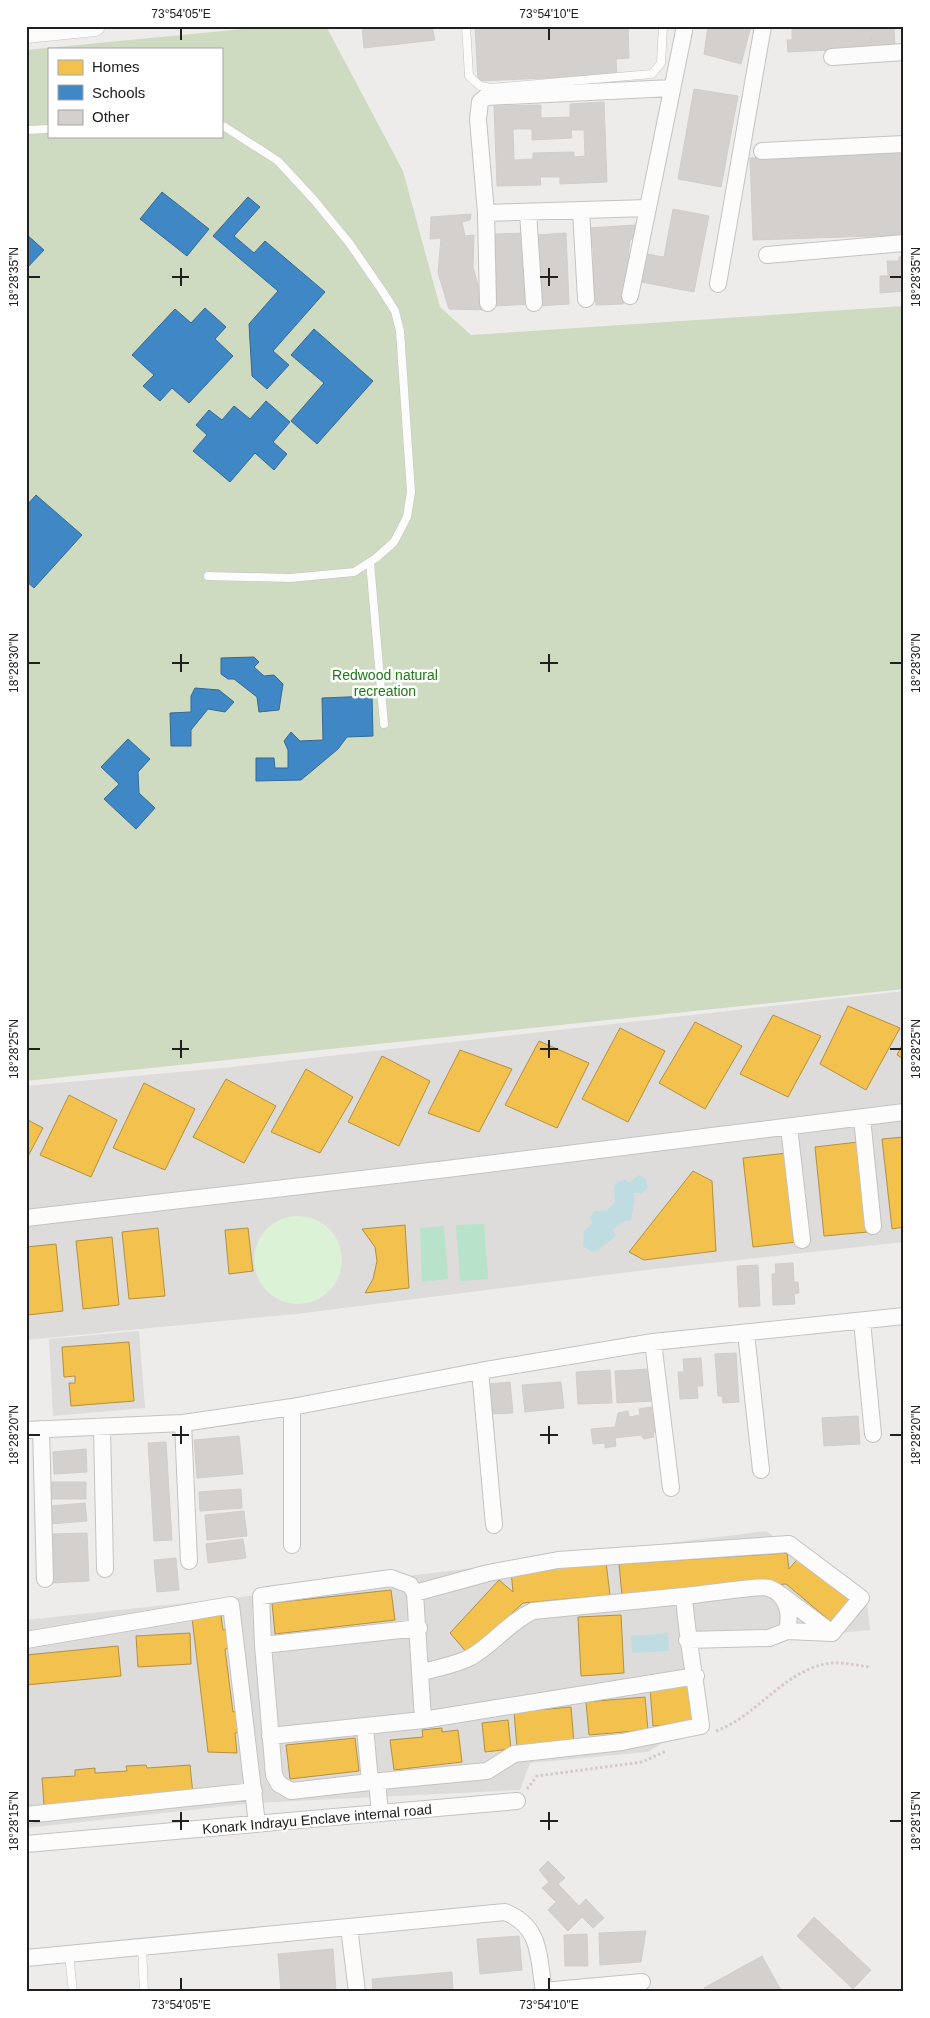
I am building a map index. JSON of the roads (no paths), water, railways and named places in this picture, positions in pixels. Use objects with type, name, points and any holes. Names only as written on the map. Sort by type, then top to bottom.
[{"type":"street","points":[[26,33],[95,26]]},
{"type":"street","points":[[630,296],[685,26]]},
{"type":"street","points":[[718,284],[763,26]]},
{"type":"street","points":[[832,57],[904,52]]},
{"type":"street","points":[[488,303],[486,213],[478,119],[480,102],[486,97],[672,88]]},
{"type":"street","points":[[762,151],[904,144]]},
{"type":"street","points":[[486,213],[648,208]]},
{"type":"street","points":[[581,210],[586,299]]},
{"type":"street","points":[[528,212],[534,303]]},
{"type":"street","points":[[767,255],[904,243]]},
{"type":"street","points":[[26,1218],[446,1169],[904,1112]]},
{"type":"street","points":[[862,1118],[873,1226]]},
{"type":"street","points":[[789,1126],[802,1240]]},
{"type":"street","points":[[45,1579],[33,1430],[183,1422],[292,1408],[480,1371],[653,1342],[904,1316]]},
{"type":"street","points":[[862,1320],[873,1434]]},
{"type":"street","points":[[746,1333],[761,1470]]},
{"type":"street","points":[[653,1342],[671,1488]]},
{"type":"street","points":[[480,1371],[494,1525]]},
{"type":"street","points":[[292,1408],[292,1545]]},
{"type":"street","points":[[183,1422],[189,1561]]},
{"type":"street","points":[[102,1427],[105,1569]]},
{"type":"street","points":[[415,1593],[488,1573],[558,1560],[789,1544],[861,1598],[832,1633]]},
{"type":"street","points":[[423,1720],[419,1628],[415,1593],[410,1585],[391,1578],[261,1596],[263,1645],[274,1775],[279,1784],[291,1791],[487,1771],[514,1754],[622,1742],[701,1726],[696,1676],[687,1640],[684,1596]]},
{"type":"street","points":[[420,1674],[470,1658],[518,1618],[533,1611],[768,1588],[780,1594],[832,1633]]},
{"type":"street","points":[[780,1594],[790,1617],[787,1631]]},
{"type":"street","points":[[26,1640],[231,1604],[257,1824]]},
{"type":"street","points":[[263,1645],[419,1628]]},
{"type":"street","points":[[687,1640],[769,1638],[787,1631],[832,1633]]},
{"type":"street","points":[[270,1736],[423,1720],[696,1676]]},
{"type":"street","points":[[365,1726],[373,1782],[380,1813]]},
{"type":"street","points":[[26,1815],[254,1791]]},
{"type":"street","name":"Konark Indrayu Enclave internal road","points":[[26,1844],[517,1801]]},
{"type":"street","points":[[26,1958],[505,1912],[520,1918],[534,1934],[543,1991],[642,1982]]},
{"type":"street","points":[[349,1927],[357,1992]]},
{"type":"lane","points":[[466,26],[469,76],[480,86],[491,88],[652,74],[661,63],[663,26]]},
{"type":"lane","points":[[208,576],[290,578],[354,572],[370,562],[394,542],[406,516],[411,492],[400,331],[395,311],[350,244],[296,180],[278,161],[222,126]]},
{"type":"lane","points":[[26,130],[48,128]]},
{"type":"lane","points":[[370,562],[384,724]]},
{"type":"lane","points":[[142,1946],[144,1992]]},
{"type":"lane","points":[[69,1954],[73,1992]]},
{"type":"water","points":[[639,1175],[646,1179],[648,1188],[642,1193],[634,1193],[631,1220],[621,1223],[613,1230],[616,1236],[598,1250],[592,1252],[583,1246],[584,1231],[592,1224],[590,1217],[595,1211],[607,1210],[615,1202],[614,1187],[618,1182],[625,1180],[629,1183]]},
{"type":"water","points":[[668,1633],[669,1651],[632,1653],[631,1636]]},
{"type":"park label","name":"Redwood natural recreation","points":[[385,684]]}]
